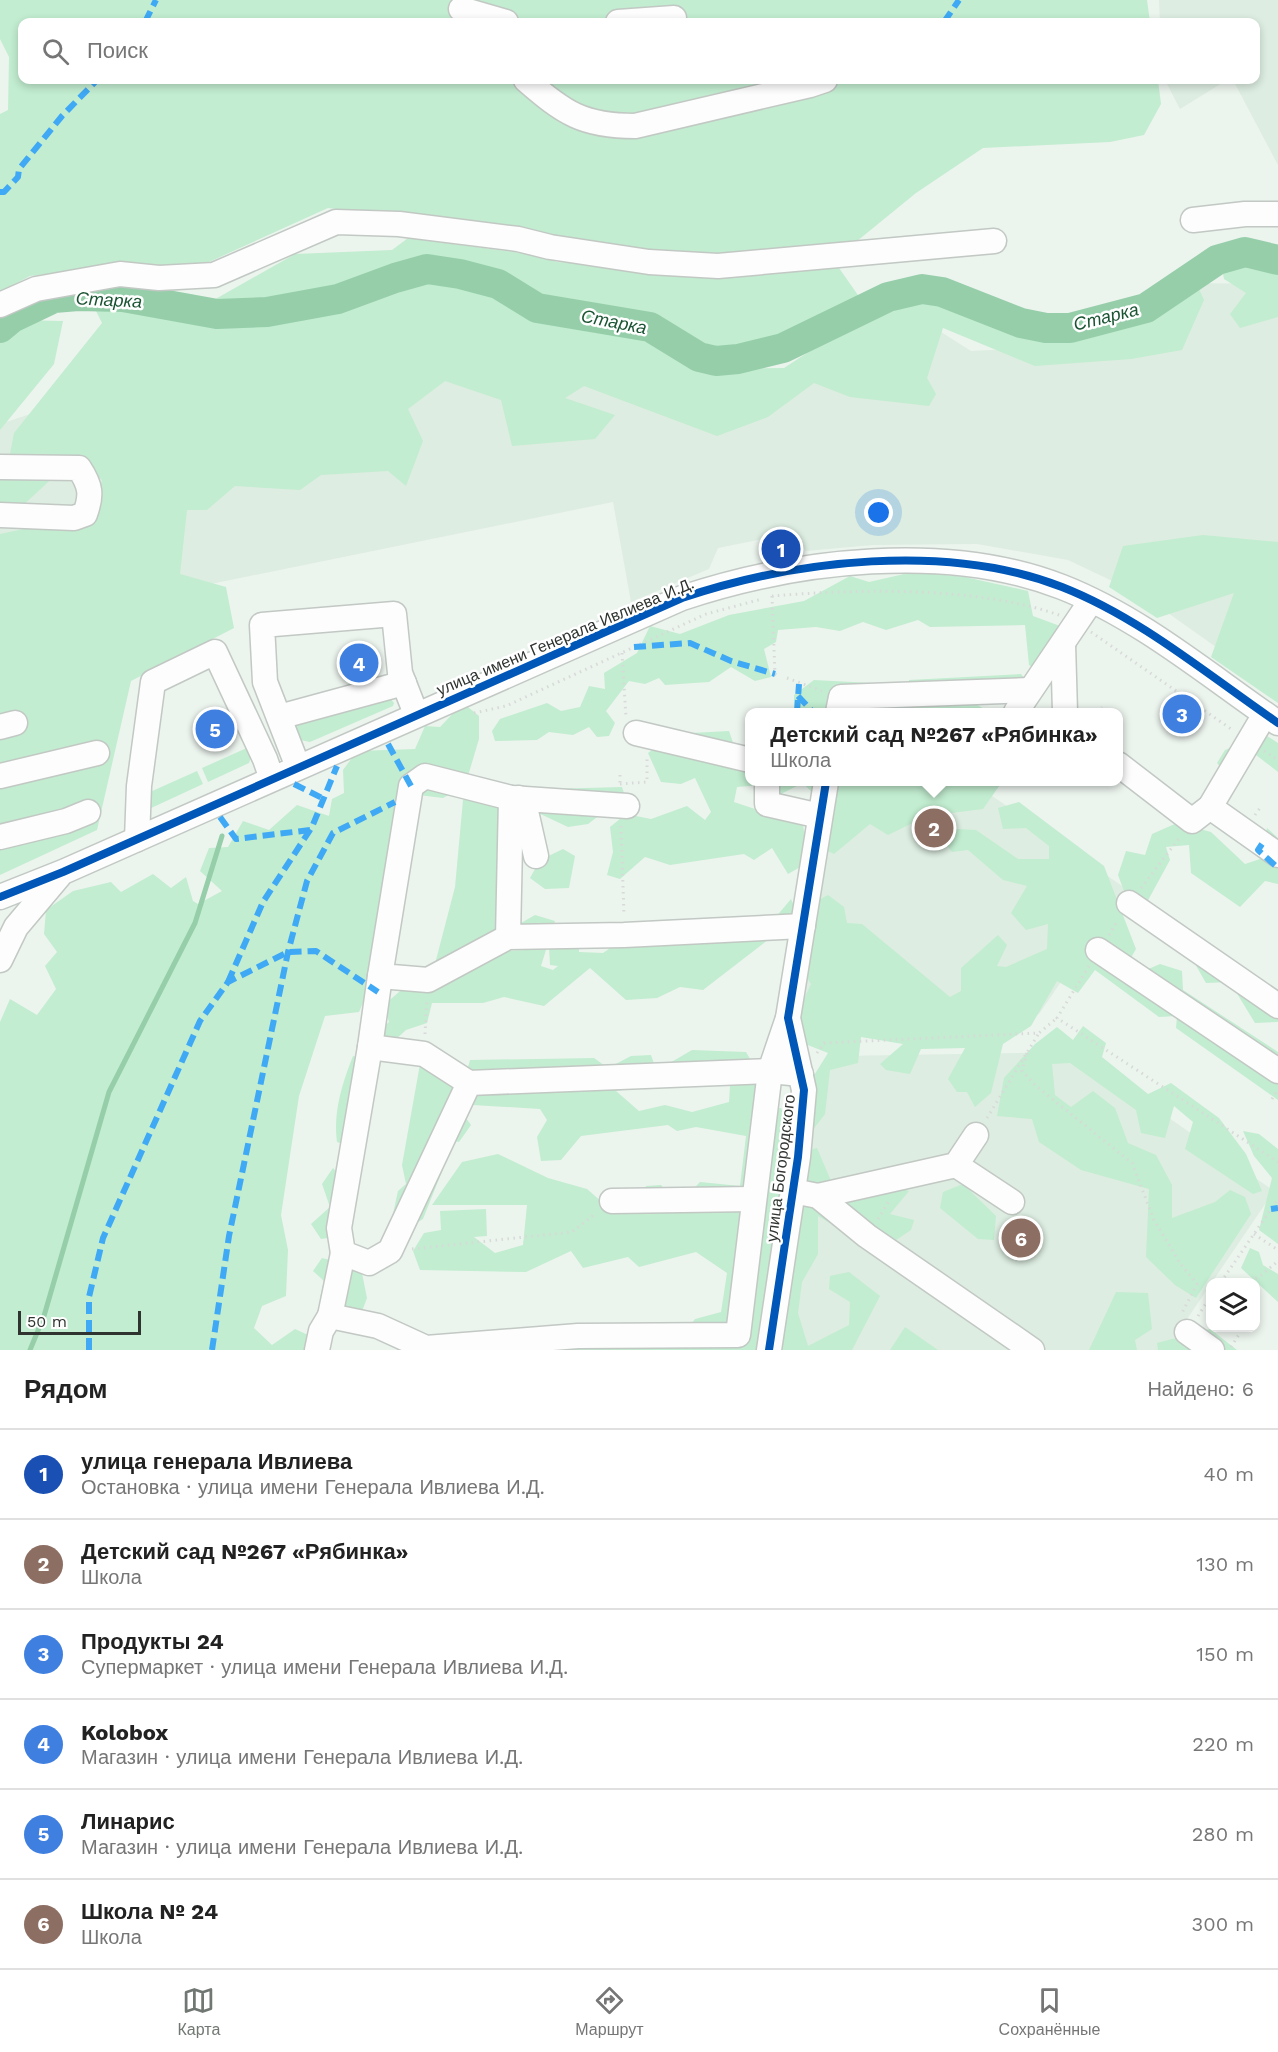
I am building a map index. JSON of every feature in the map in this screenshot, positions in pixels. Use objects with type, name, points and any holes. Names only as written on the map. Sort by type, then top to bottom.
[{"type":"street","points":[[463,11],[491,18]]},
{"type":"street","points":[[531,84],[567,112],[586,122],[625,126],[810,84]]},
{"type":"street","points":[[1193,220],[1245,214],[1278,214]]},
{"type":"street","points":[[0,305],[36,289],[120,274],[159,278],[214,275],[336,222],[399,224],[518,239],[550,247],[649,262],[718,266],[994,241]]},
{"type":"street","points":[[0,467],[79,468],[88,482],[92,496],[85,514],[74,518],[0,515]]},
{"type":"street","name":"улица имени Генерала Ивлиева И.Д.","points":[[0,897],[63,872],[682,598],[746,578],[783,570],[863,563],[918,562],[971,565],[1035,577],[1091,601],[1131,622],[1272,719]]},
{"type":"street","points":[[1018,708],[1091,601]]},
{"type":"street","points":[[298,767],[265,682],[262,625],[394,614],[404,682],[416,714]]},
{"type":"street","points":[[1063,644],[1065,708]]},
{"type":"street","points":[[137,839],[139,786],[153,682],[214,652],[272,778]]},
{"type":"street","points":[[279,717],[404,682]]},
{"type":"street","points":[[839,705],[1029,690]]},
{"type":"street","points":[[1123,767],[1192,821],[1210,807],[1249,741],[1272,719]]},
{"type":"street","points":[[631,726],[745,759]]},
{"type":"street","points":[[0,776],[97,753]]},
{"type":"street","points":[[318,1350],[321,1331],[330,1316],[343,1253],[339,1228],[411,786],[426,776],[514,798],[622,798]]},
{"type":"street","points":[[767,786],[766,804],[820,816]]},
{"type":"street","name":"улица Богородского","points":[[769,1350],[793,1191],[804,1090],[788,1018],[825,786]]},
{"type":"street","points":[[514,798],[525,807],[536,856]]},
{"type":"street","points":[[508,937],[514,798]]},
{"type":"street","points":[[1210,807],[1278,855]]},
{"type":"street","points":[[0,837],[66,821],[88,812]]},
{"type":"street","points":[[0,960],[16,927],[63,872]]},
{"type":"street","points":[[1129,903],[1278,1006]]},
{"type":"street","points":[[380,976],[428,980],[508,937],[624,935],[804,926]]},
{"type":"street","points":[[1098,950],[1278,1071]]},
{"type":"street","points":[[330,1316],[378,1326],[426,1349],[578,1336],[738,1335],[770,1071],[788,1018]]},
{"type":"street","points":[[370,1047],[424,1054],[469,1083],[770,1071],[801,1074]]},
{"type":"street","points":[[343,1253],[369,1263],[390,1251],[469,1083]]},
{"type":"street","points":[[956,1165],[976,1135]]},
{"type":"street","points":[[793,1191],[818,1196],[905,1174],[956,1165],[1012,1202]]},
{"type":"street","points":[[818,1196],[867,1236],[1032,1350]]},
{"type":"street","points":[[612,1201],[753,1198]]},
{"type":"street","points":[[1187,1332],[1212,1350]]},
{"type":"path","points":[[463,716],[506,706],[706,614],[772,596],[915,591],[1033,606],[1077,622],[1162,684],[1278,760]]},
{"type":"path","points":[[772,596],[775,674],[780,676]]},
{"type":"path","points":[[622,653],[631,726]]},
{"type":"path","points":[[787,678],[839,705]]},
{"type":"path","points":[[624,935],[622,798],[647,782]]},
{"type":"path","points":[[424,1054],[428,980]]},
{"type":"path","points":[[976,1135],[1039,1033],[1057,1018]]},
{"type":"path","points":[[801,1074],[824,1043],[1039,1033]]},
{"type":"path","points":[[1027,1053],[1022,1071],[1036,1086],[1132,1163],[1154,1220],[1180,1263],[1197,1284],[1175,1324],[1187,1332]]},
{"type":"path","points":[[1272,1100],[1278,1090]]},
{"type":"path","points":[[867,1236],[905,1174]]},
{"type":"path","points":[[1224,1278],[1278,1199]]},
{"type":"path","points":[[390,1251],[572,1232],[612,1201]]},
{"type":"path","points":[[1254,1234],[1278,1250]]},
{"type":"path","points":[[1256,1278],[1278,1261]]},
{"type":"path","points":[[1229,1350],[1240,1333]]},
{"type":"shaded area","points":[[1159,0],[1278,0],[1278,165],[1235,84],[1260,84],[1260,18],[1160,18]]},
{"type":"shaded area","points":[[1167,84],[1221,84],[1180,109]]},
{"type":"shaded area","points":[[1195,283],[1260,284],[1278,301],[1278,691],[1144,596],[1068,560],[977,544],[873,545],[806,551],[788,534],[718,548],[709,569],[631,602],[613,502],[196,587],[0,580],[0,424],[67,402],[568,348],[770,384],[919,318],[971,351],[1108,344]]},
{"type":"shaded area","points":[[837,786],[978,786],[1125,888],[1039,1014],[1018,1025],[798,1029]]},
{"type":"shaded area","points":[[1074,1052],[1274,1191],[1215,1278],[1206,1278],[1206,1291],[1166,1350],[783,1350],[820,1077],[839,1056]]},
{"type":"green space","points":[[0,0],[1147,0],[1149,18],[18,18],[18,84],[1158,84],[1161,104],[1144,135],[1110,142],[983,148],[916,193],[851,246],[681,255],[328,208],[198,267],[107,267],[30,276],[0,292],[0,114],[8,110],[9,57],[0,39]]},
{"type":"green space","points":[[408,238],[537,255],[557,262],[721,272],[839,268],[860,298],[780,343],[714,354],[657,323],[537,300],[499,276],[430,264],[403,271],[413,279],[443,277],[507,298],[586,331],[643,339],[694,369],[784,368],[836,334],[910,304],[945,302],[1020,336],[1071,335],[1133,319],[1195,280],[1204,300],[1182,350],[1131,359],[1035,366],[943,328],[927,378],[936,394],[929,406],[850,397],[814,383],[768,417],[717,436],[584,386],[565,398],[615,415],[595,439],[512,446],[501,400],[445,381],[408,409],[423,441],[406,486],[388,471],[321,475],[300,490],[235,486],[207,510],[187,510],[180,574],[226,587],[234,628],[131,681],[97,830],[0,875],[0,534],[94,514],[102,480],[74,458],[19,509],[0,510],[0,477],[6,475],[14,433],[102,323],[92,303],[164,310],[212,301],[295,254],[392,250]]},
{"type":"green space","points":[[1239,258],[1278,269],[1278,317],[1240,328],[1230,314],[1246,293],[1224,279],[1222,269]]},
{"type":"green space","points":[[17,320],[63,321],[54,364],[0,430],[0,329]]},
{"type":"green space","points":[[1203,535],[1278,542],[1278,703],[1211,657],[1234,593],[1157,618],[1109,587],[1123,546]]},
{"type":"green space","points":[[913,572],[965,577],[1028,591],[1033,616],[1060,626],[1034,668],[1029,665],[1025,625],[930,627],[918,620],[886,630],[863,622],[840,631],[816,627],[778,630],[776,642],[764,649],[771,677],[755,681],[731,667],[709,682],[665,685],[659,678],[645,684],[629,681],[606,711],[615,723],[609,736],[597,737],[589,727],[573,735],[549,732],[537,740],[495,741],[492,731],[500,719],[547,703],[561,711],[580,707],[589,686],[605,689],[604,673],[637,653],[650,626],[680,634],[729,615],[804,601],[850,576],[869,582]]},
{"type":"green space","points":[[1021,674],[1028,683],[954,703],[976,704],[982,708],[910,708],[909,680]]},
{"type":"green space","points":[[814,680],[872,683],[884,708],[794,708],[794,695]]},
{"type":"green space","points":[[388,696],[394,703],[393,706],[310,742],[300,740],[291,723]]},
{"type":"green space","points":[[463,703],[479,716],[479,739],[465,786],[443,798],[410,794],[390,913],[374,936],[376,972],[359,1012],[325,1016],[299,1096],[281,1215],[288,1250],[286,1296],[262,1306],[254,1328],[272,1345],[295,1329],[308,1335],[305,1350],[0,1350],[0,1022],[10,999],[37,1015],[56,989],[45,966],[57,952],[44,934],[46,910],[73,891],[111,882],[121,892],[153,874],[171,888],[186,877],[193,901],[198,904],[222,891],[200,871],[209,848],[228,847],[243,821],[269,830],[297,805],[329,816],[332,799],[344,793],[343,770],[357,751],[415,749],[425,726],[440,727]]},
{"type":"green space","points":[[729,731],[736,751],[745,752],[745,786],[750,786],[737,787],[734,802],[803,825],[809,862],[788,874],[772,848],[754,860],[744,854],[670,865],[645,857],[620,879],[607,875],[613,852],[610,827],[626,814],[651,819],[687,806],[705,820],[711,812],[695,778],[681,784],[661,782],[648,753],[658,746],[681,752],[691,733]]},
{"type":"green space","points":[[1264,734],[1278,743],[1278,772],[1256,755],[1223,770],[1217,763],[1225,750]]},
{"type":"green space","points":[[249,747],[253,751],[249,763],[208,782],[202,768]]},
{"type":"green space","points":[[197,771],[203,784],[149,809],[150,792]]},
{"type":"green space","points":[[763,786],[797,786],[773,798]]},
{"type":"green space","points":[[806,786],[999,786],[983,809],[927,816],[888,835],[870,824],[834,854],[820,847],[827,808]]},
{"type":"green space","points":[[622,787],[625,796],[588,824],[568,827],[534,811],[524,837],[503,932],[442,968],[436,960],[455,887],[463,800],[472,796],[492,807],[512,790]]},
{"type":"green space","points":[[1019,802],[1104,866],[1136,949],[1128,963],[1139,973],[1160,964],[1182,971],[1183,990],[1278,1052],[1278,1100],[1176,1028],[1177,1016],[1159,1017],[1095,970],[1078,993],[1057,981],[1031,1026],[1003,1044],[991,1093],[975,1107],[967,1092],[957,1092],[948,1079],[965,1048],[921,1049],[910,1074],[886,1070],[880,1064],[903,1044],[861,1037],[858,1063],[830,1070],[825,1114],[809,1135],[808,1085],[828,1053],[800,1042],[794,1020],[811,984],[801,968],[813,903],[828,895],[844,907],[847,923],[862,924],[950,997],[961,991],[961,968],[998,935],[1007,945],[997,966],[1006,967],[1047,949],[1048,924],[1026,930],[1011,913],[1027,886],[1003,880],[968,850],[952,852],[940,836],[940,828],[976,830],[1018,859],[1049,859],[1049,846],[1026,828],[1003,829],[998,808]]},
{"type":"green space","points":[[1177,823],[1211,832],[1245,864],[1260,859],[1267,828],[1278,838],[1278,884],[1265,881],[1240,907],[1191,873],[1189,845],[1166,847],[1170,860],[1146,904],[1278,996],[1278,1022],[1255,1023],[1230,982],[1206,983],[1187,950],[1171,946],[1136,923],[1118,875],[1126,851],[1145,855],[1152,834]]},
{"type":"green space","points":[[563,849],[575,856],[569,888],[545,889],[530,878],[540,860]]},
{"type":"green space","points":[[791,899],[799,916],[703,990],[680,987],[657,998],[626,1000],[590,968],[544,1006],[504,997],[483,1003],[432,1003],[427,1023],[406,1030],[382,1052],[370,1038],[389,1022],[384,1005],[407,985],[502,951],[526,950],[521,923],[535,915],[555,921],[541,966],[553,970],[558,966],[550,965],[549,947],[579,946],[579,952],[603,953],[648,922],[775,918]]},
{"type":"green space","points":[[1083,1026],[1106,1043],[1102,1057],[1148,1094],[1171,1083],[1219,1118],[1246,1154],[1262,1191],[1253,1194],[1185,1149],[1193,1122],[1174,1106],[1165,1138],[1141,1133],[1136,1110],[1070,1063],[1052,1064],[1055,1095],[1071,1107],[1093,1091],[1115,1108],[1128,1143],[1156,1155],[1172,1185],[1172,1218],[1215,1202],[1230,1190],[1245,1197],[1251,1214],[1209,1278],[1206,1278],[1206,1283],[1196,1298],[1175,1285],[1146,1257],[1149,1189],[1081,1170],[1039,1142],[1032,1119],[997,1116],[1004,1078],[1035,1044],[1057,1027],[1073,1040]]},
{"type":"green space","points":[[692,1050],[746,1052],[762,1079],[756,1110],[781,1108],[792,1134],[762,1350],[567,1350],[592,1328],[610,1323],[623,1348],[673,1348],[695,1319],[721,1312],[727,1273],[696,1252],[639,1267],[628,1257],[583,1268],[571,1251],[526,1272],[420,1270],[413,1251],[424,1233],[441,1230],[440,1211],[486,1209],[487,1236],[474,1237],[495,1253],[523,1245],[527,1205],[432,1205],[462,1162],[498,1154],[548,1178],[587,1189],[609,1208],[643,1205],[646,1186],[661,1185],[679,1204],[700,1182],[740,1186],[746,1136],[696,1127],[677,1131],[668,1125],[581,1136],[561,1160],[541,1161],[537,1137],[547,1120],[540,1109],[456,1104],[471,1125],[459,1142],[435,1138],[443,1169],[423,1219],[387,1241],[398,1191],[406,1184],[402,1165],[420,1064],[466,1074],[470,1060],[594,1058],[608,1068],[631,1056],[651,1055],[661,1084],[616,1091],[639,1111],[665,1105],[692,1112],[729,1102],[730,1086],[699,1083],[668,1064]]},
{"type":"green space","points":[[353,1056],[361,1058],[348,1146],[337,1142],[336,1120],[342,1088]]},
{"type":"green space","points":[[1243,1131],[1259,1134],[1278,1149],[1278,1244],[1259,1230],[1272,1178],[1254,1156]]},
{"type":"green space","points":[[817,1148],[837,1195],[888,1184],[909,1191],[890,1214],[914,1220],[911,1230],[878,1252],[818,1216],[818,1254],[802,1282],[798,1313],[808,1346],[849,1325],[850,1302],[829,1289],[830,1276],[849,1272],[880,1296],[852,1350],[777,1350],[801,1152]]},
{"type":"green space","points":[[333,1168],[352,1189],[335,1237],[321,1239],[311,1224],[330,1207],[322,1184]]},
{"type":"green space","points":[[963,1184],[996,1216],[994,1240],[978,1239],[940,1208],[943,1192]]},
{"type":"green space","points":[[1250,1248],[1259,1252],[1263,1265],[1278,1274],[1278,1302],[1260,1285],[1260,1278],[1252,1278],[1241,1268]]},
{"type":"green space","points":[[322,1258],[361,1268],[367,1298],[361,1314],[325,1310],[320,1298],[324,1281],[313,1271]]},
{"type":"green space","points":[[1116,1292],[1148,1293],[1152,1329],[1135,1340],[1137,1350],[1089,1350]]},
{"type":"green space","points":[[905,1327],[938,1350],[890,1350]]},
{"type":"green space","points":[[1206,1330],[1206,1332],[1214,1332],[1237,1350],[1158,1350],[1157,1343]]},
{"type":"waterway","name":"Старка","points":[[0,328],[12,318],[54,298],[123,297],[217,314],[267,312],[338,299],[427,269],[460,274],[498,284],[537,308],[650,327],[699,357],[716,361],[738,359],[783,348],[888,297],[922,289],[942,292],[1021,323],[1046,328],[1070,328],[1146,308],[1217,260],[1245,252],[1278,260]]},
{"type":"waterway","points":[[30,1350],[44,1316],[109,1092],[195,923],[222,836]]},
{"type":"marked path","points":[[147,18],[156,0]]},
{"type":"marked path","points":[[947,18],[959,0]]},
{"type":"marked path","points":[[0,192],[4,192],[18,177],[19,169],[62,116],[93,84]]},
{"type":"marked path","points":[[634,647],[690,643],[731,661],[775,674]]},
{"type":"marked path","points":[[797,708],[799,684]]},
{"type":"marked path","points":[[798,696],[809,708]]},
{"type":"marked path","points":[[388,744],[411,786]]},
{"type":"marked path","points":[[228,982],[263,902],[312,827],[337,766]]},
{"type":"marked path","points":[[294,784],[324,799]]},
{"type":"marked path","points":[[212,1350],[229,1236],[288,952],[307,881],[333,833],[395,802]]},
{"type":"marked path","points":[[220,817],[236,839],[310,830]]},
{"type":"marked path","points":[[1262,844],[1258,850],[1278,868]]},
{"type":"marked path","points":[[89,1350],[89,1297],[103,1238],[200,1021],[228,982],[288,952],[316,951],[378,992]]},
{"type":"marked path","points":[[1271,1209],[1278,1208]]},
{"type":"cycle path","points":[[0,897],[63,872],[682,598],[773,574],[822,566],[872,561],[970,564],[1017,573],[1062,587],[1147,631],[1278,723]]},
{"type":"cycle path","points":[[769,1350],[798,1157],[804,1090],[788,1018],[825,786]]},
{"type":"place","name":"улица генерала Ивлиева","points":[[781,549]]},
{"type":"place","name":"Kolobox","points":[[359,663]]},
{"type":"place","name":"Продукты 24","points":[[1182,714]]},
{"type":"place","name":"Линарис","points":[[215,729]]},
{"type":"place","name":"Детский сад №267 «Рябинка»","points":[[934,828]]},
{"type":"place","name":"Школа № 24","points":[[1021,1238]]}]
